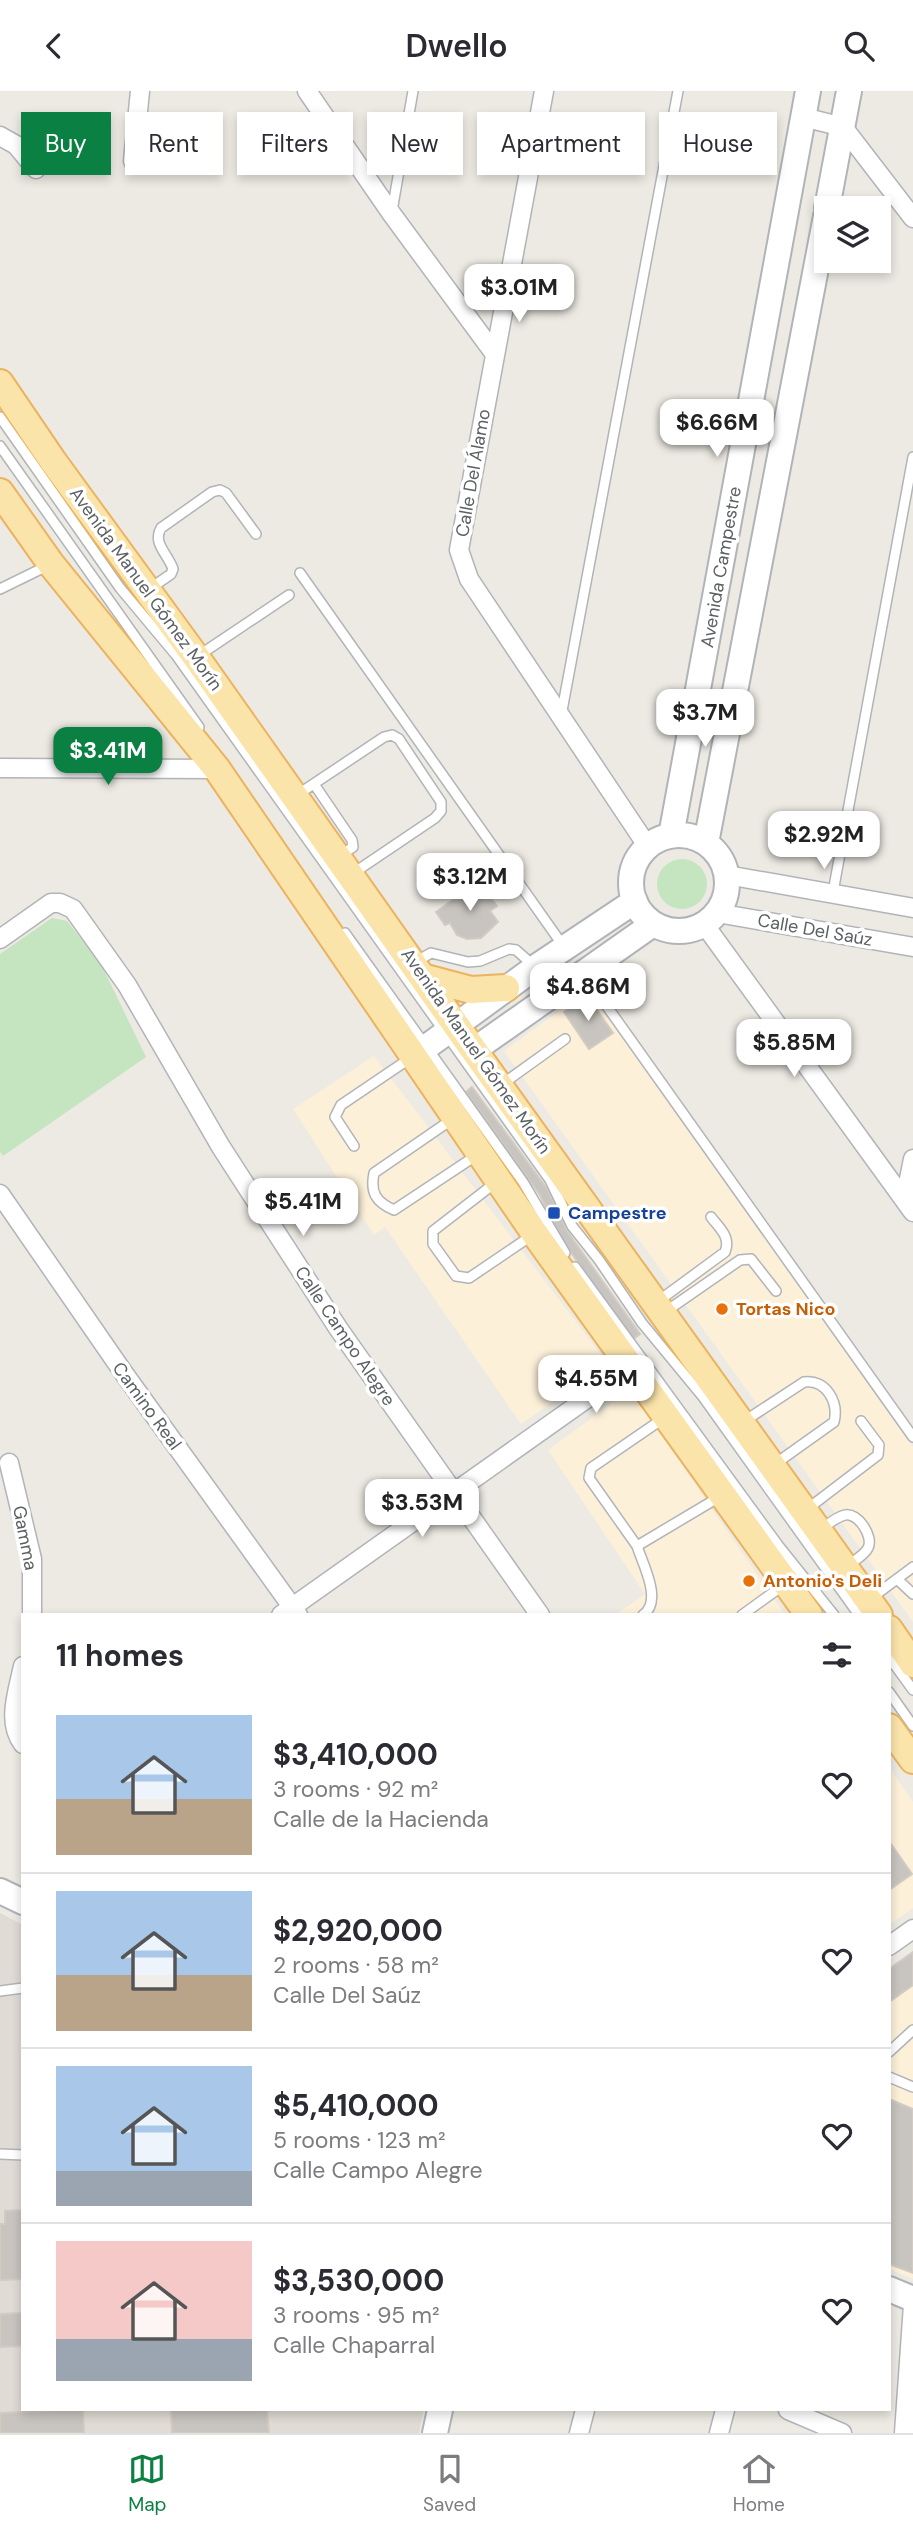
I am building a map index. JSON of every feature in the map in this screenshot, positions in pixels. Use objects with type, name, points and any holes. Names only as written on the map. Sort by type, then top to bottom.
[{"type":"main road","name":"Avenida Manuel Gómez Morín","points":[[0,383],[146,591],[196,657],[305,790],[345,866],[418,970],[456,1117],[535,1234],[808,1613]]},
{"type":"main road","points":[[0,411],[24,438],[53,461]]},
{"type":"main road","name":"Avenida Manuel Gómez Morín","points":[[1,495],[51,564],[216,759],[435,1039],[474,1050],[845,1568],[869,1610]]},
{"type":"main road","points":[[418,970],[471,990],[506,988]]},
{"type":"main road","points":[[891,1632],[913,1664]]},
{"type":"main road","points":[[891,1730],[913,1761]]},
{"type":"street","points":[[138,112],[140,91]]},
{"type":"street","points":[[307,91],[391,213],[494,353]]},
{"type":"street","name":"Calle Del Álamo","points":[[544,91],[459,550],[469,579],[648,847]]},
{"type":"street","name":"Avenida Campestre","points":[[671,836],[808,91]]},
{"type":"street","name":"Avenida Campestre","points":[[829,196],[849,91]]},
{"type":"street","points":[[803,117],[843,127],[913,218]]},
{"type":"street","points":[[0,136],[16,145],[21,151]]},
{"type":"street","points":[[790,189],[814,201]]},
{"type":"street","name":"Avenida Campestre","points":[[706,843],[815,273]]},
{"type":"street","points":[[736,484],[773,491]]},
{"type":"street","points":[[692,722],[728,731]]},
{"type":"street","points":[[0,768],[216,759]]},
{"type":"street","points":[[671,836],[695,838],[706,843],[723,863],[727,875],[724,902],[711,919],[692,929],[679,931],[653,924],[642,914],[631,887],[632,872],[638,858],[648,847],[671,836]]},
{"type":"street","points":[[727,875],[913,908]]},
{"type":"street","points":[[435,1039],[564,947],[635,901]]},
{"type":"street","name":"Calle Campo Alegre","points":[[0,939],[51,903],[60,903],[73,909],[127,985],[221,1147],[338,1328],[539,1613]]},
{"type":"street","points":[[711,919],[909,1206]]},
{"type":"street","name":"Calle Del Saúz","points":[[711,919],[913,947]]},
{"type":"street","points":[[474,1050],[653,924]]},
{"type":"street","points":[[909,1206],[913,1159]]},
{"type":"street","name":"Camino Real","points":[[0,1194],[290,1612]]},
{"type":"street","points":[[290,1612],[630,1367]]},
{"type":"street","name":"Gamma","points":[[9,1462],[32,1559],[32,1613]]},
{"type":"street","points":[[21,1677],[13,1719],[16,1735],[21,1741]]},
{"type":"street","points":[[0,1891],[21,1901]]},
{"type":"street","points":[[891,1945],[913,1929]]},
{"type":"street","points":[[891,2290],[913,2298]]},
{"type":"street","points":[[904,2433],[913,2305]]},
{"type":"street","points":[[435,2433],[440,2411]]},
{"type":"street","points":[[579,2433],[585,2411]]},
{"type":"street","points":[[719,2433],[725,2411]]},
{"type":"street","points":[[790,2411],[842,2433]]},
{"type":"lane","points":[[391,213],[413,91]]},
{"type":"lane","points":[[561,716],[678,91]]},
{"type":"lane","points":[[0,418],[120,588],[176,655],[435,1039],[523,1181],[559,1245],[778,1545],[832,1613]]},
{"type":"lane","points":[[0,446],[207,738]]},
{"type":"lane","points":[[833,892],[913,457]]},
{"type":"lane","points":[[146,591],[171,574],[173,569],[158,541],[157,535],[161,528],[212,492],[220,490],[226,493],[256,534]]},
{"type":"lane","points":[[0,589],[51,564]]},
{"type":"lane","points":[[300,573],[564,947]]},
{"type":"lane","points":[[196,657],[289,595]]},
{"type":"lane","points":[[305,790],[384,737],[392,735],[399,739],[441,802],[441,811],[435,818],[345,866]]},
{"type":"lane","points":[[216,759],[255,806]]},
{"type":"lane","points":[[342,929],[550,1180],[572,1226],[599,1260],[642,1324],[703,1397],[869,1610],[897,1579],[913,1567]]},
{"type":"lane","points":[[418,970],[430,954],[457,961],[480,961],[509,949],[516,950],[536,967]]},
{"type":"lane","points":[[583,972],[913,1437]]},
{"type":"lane","points":[[354,1146],[335,1117],[341,1105],[435,1039]]},
{"type":"lane","points":[[500,1086],[565,1039]]},
{"type":"lane","points":[[456,1117],[374,1173],[374,1195],[382,1204],[394,1210],[481,1153]]},
{"type":"lane","points":[[499,1180],[432,1231],[433,1244],[456,1276],[469,1278],[535,1234]]},
{"type":"lane","points":[[659,1308],[725,1252],[727,1238],[711,1217]]},
{"type":"lane","points":[[659,1308],[740,1260],[751,1259],[757,1264],[776,1291]]},
{"type":"lane","points":[[742,1423],[804,1382],[814,1381],[821,1384],[835,1405],[834,1422],[772,1466]]},
{"type":"lane","points":[[645,1613],[650,1607],[652,1597],[637,1546],[589,1478],[589,1474],[591,1468],[665,1417]]},
{"type":"lane","points":[[811,1521],[878,1455],[879,1445],[861,1421]]},
{"type":"lane","points":[[637,1546],[722,1496]]},
{"type":"lane","points":[[811,1521],[844,1515],[857,1518],[869,1537],[870,1544],[867,1550],[845,1568]]},
{"type":"lane","points":[[897,1579],[913,1594]]},
{"type":"lane","points":[[745,1613],[786,1583]]},
{"type":"lane","points":[[891,1660],[913,1690]]},
{"type":"lane","points":[[891,1695],[913,1725]]},
{"type":"lane","points":[[0,1991],[21,1988]]},
{"type":"lane","points":[[891,2050],[913,2030]]},
{"type":"lane","points":[[891,2078],[913,2087]]},
{"type":"lane","points":[[0,2154],[21,2154]]},
{"type":"shaded area","points":[[589,989],[913,1447],[913,1622],[504,1051]]},
{"type":"shaded area","points":[[374,1056],[608,1364],[521,1424],[385,1227],[374,1235],[293,1109]]},
{"type":"shaded area","points":[[630,1390],[784,1613],[618,1613],[645,1594],[548,1450]]},
{"type":"shaded area","points":[[891,1770],[913,1802],[913,1908],[891,1924]]},
{"type":"shaded area","points":[[0,1913],[21,1924],[21,2411],[424,2411],[419,2433],[0,2433]]},
{"type":"shaded area","points":[[913,1951],[913,2279],[891,2270],[891,1967]]},
{"type":"green space","points":[[682,859],[700,866],[707,884],[700,902],[682,909],[664,902],[657,884],[664,866]]},
{"type":"green space","points":[[52,918],[67,921],[101,964],[146,1057],[3,1156],[0,1152],[0,954]]},
{"type":"building","points":[[479,881],[497,906],[490,911],[498,922],[481,938],[467,939],[457,935],[450,923],[445,925],[436,912]]},
{"type":"building","points":[[587,996],[613,1033],[589,1049],[564,1012]]},
{"type":"building","name":"Campestre","points":[[472,1087],[548,1190],[567,1231],[640,1334],[632,1340],[559,1235],[540,1195],[466,1092]]},
{"type":"building","points":[[891,1844],[912,1874],[891,1889]]},
{"type":"building","points":[[913,1952],[913,1985],[891,2001],[891,1968]]},
{"type":"building","points":[[891,2100],[913,2109],[913,2273],[891,2265]]},
{"type":"building","points":[[21,2210],[21,2279],[0,2280],[0,2224],[5,2224],[5,2211]]},
{"type":"building","points":[[21,2313],[21,2346],[0,2347],[0,2314]]},
{"type":"building","points":[[83,2411],[84,2433],[0,2433],[0,2413]]},
{"type":"building","points":[[171,2411],[267,2411],[269,2433],[172,2433]]},
{"type":"place","name":"Campestre","points":[[554,1213]]},
{"type":"place","name":"Tortas Nico","points":[[722,1309]]},
{"type":"place","name":"Antonio's Deli","points":[[749,1581]]}]
